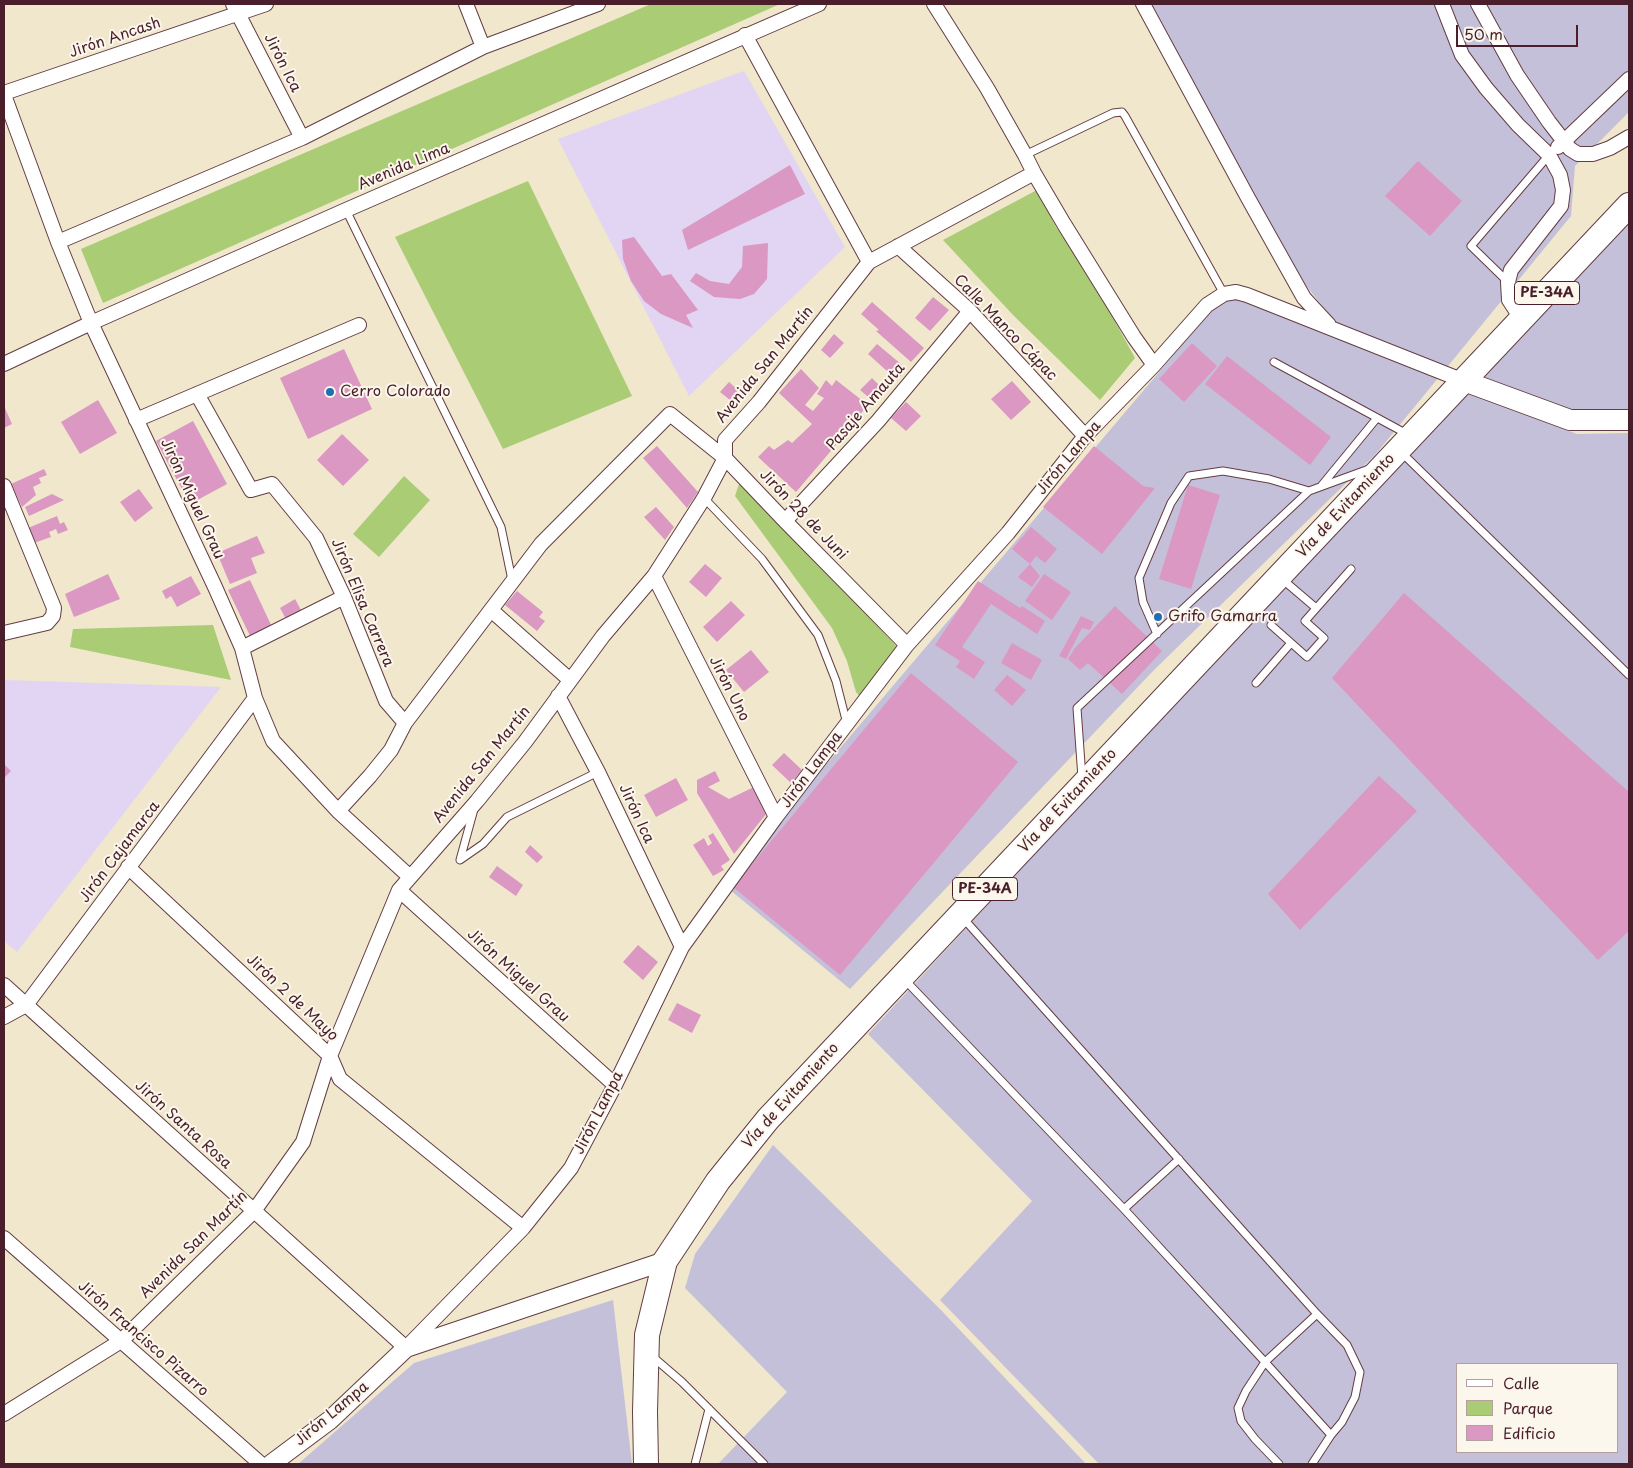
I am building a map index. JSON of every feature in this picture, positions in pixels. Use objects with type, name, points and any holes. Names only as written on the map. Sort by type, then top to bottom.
[{"type":"highway","name":"Vía de Evitamiento","points":[[646,1464],[644,1412],[647,1335],[665,1260],[718,1180],[768,1119],[1629,205]]},
{"type":"main road","points":[[1464,381],[1570,420],[1629,420]]},
{"type":"street","name":"Jirón Ancash","points":[[4,94],[236,9],[266,4]]},
{"type":"street","points":[[466,4],[483,47]]},
{"type":"street","points":[[58,242],[302,138],[483,47],[598,4]]},
{"type":"street","name":"Avenida Lima","points":[[4,364],[91,323],[346,210],[820,4]]},
{"type":"street","points":[[934,4],[947,21],[1034,173],[1134,338],[1154,365]]},
{"type":"street","points":[[1144,4],[1304,298],[1331,327]]},
{"type":"street","points":[[1442,4],[1462,55],[1476,75],[1518,125],[1549,155],[1560,175],[1563,190],[1561,206],[1511,270],[1508,282],[1509,300],[1522,320]]},
{"type":"street","points":[[1478,4],[1517,75],[1570,149],[1578,154],[1593,154],[1610,148],[1629,137]]},
{"type":"street","name":"Jirón Ica","points":[[236,9],[302,138]]},
{"type":"street","points":[[745,35],[869,262]]},
{"type":"street","points":[[1549,155],[1629,79]]},
{"type":"street","name":"Jirón Miguel Grau","points":[[4,94],[58,242],[91,323],[202,557],[242,648],[255,698],[273,741],[338,811],[410,877]]},
{"type":"street","name":"Avenida San Martín","points":[[4,1414],[121,1341],[254,1211],[303,1142],[330,1056],[399,890],[525,742],[603,636],[654,576],[704,498],[725,458],[725,440],[759,402],[869,262],[1034,173]]},
{"type":"street","name":"Calle Manco Cápac","points":[[898,246],[970,311],[1085,436]]},
{"type":"street","points":[[1224,294],[1236,292],[1247,295],[1464,381]]},
{"type":"street","name":"Jirón Lampa","points":[[271,1464],[330,1420],[406,1348],[523,1228],[571,1168],[615,1085],[682,947],[776,817],[907,645],[1008,533],[1085,436],[1154,365],[1207,305],[1224,294]]},
{"type":"street","name":"Pasaje Amauta","points":[[785,521],[878,421],[970,311]]},
{"type":"street","points":[[136,420],[359,325]]},
{"type":"street","name":"Jirón Elisa Carrera","points":[[197,394],[251,490],[272,484],[316,538],[344,597],[386,701],[405,723]]},
{"type":"street","name":"Jirón 28 de Juni","points":[[512,582],[541,544],[670,414],[725,458],[907,645]]},
{"type":"street","points":[[4,486],[54,608],[52,616],[47,623],[4,634]]},
{"type":"street","name":"Jirón Uno","points":[[654,576],[776,817]]},
{"type":"street","points":[[338,811],[392,750],[405,723],[512,582]]},
{"type":"street","points":[[242,648],[344,597]]},
{"type":"street","points":[[491,610],[570,680]]},
{"type":"street","name":"Jirón Ica","points":[[558,696],[598,772],[682,947]]},
{"type":"street","name":"Jirón Cajamarca","points":[[4,1017],[26,1005],[255,698]]},
{"type":"street","name":"Jirón 2 de Mayo","points":[[128,868],[330,1056],[340,1079],[523,1228]]},
{"type":"street","name":"Jirón Miguel Grau","points":[[399,890],[615,1085]]},
{"type":"street","name":"Jirón Santa Rosa","points":[[4,985],[406,1348]]},
{"type":"street","name":"Jirón Francisco Pizarro","points":[[4,1238],[261,1464]]},
{"type":"street","points":[[406,1348],[665,1260]]},
{"type":"lane","points":[[1025,155],[1112,113],[1122,112],[1224,294]]},
{"type":"lane","points":[[1508,282],[1471,246],[1549,155]]},
{"type":"lane","points":[[346,210],[501,527],[512,582]]},
{"type":"lane","points":[[1274,362],[1377,418],[1400,450],[1629,675]]},
{"type":"lane","points":[[1322,486],[1377,418]]},
{"type":"lane","points":[[1082,786],[1077,708],[1309,491],[1400,450]]},
{"type":"lane","points":[[1156,634],[1143,602],[1138,578],[1171,503],[1189,476],[1224,471],[1269,479],[1309,491]]},
{"type":"lane","points":[[704,498],[762,559],[818,635],[836,681],[847,724]]},
{"type":"lane","points":[[1271,625],[1308,657],[1324,638],[1305,621],[1351,569]]},
{"type":"lane","points":[[1280,577],[1316,608]]},
{"type":"lane","points":[[1256,683],[1291,643]]},
{"type":"lane","points":[[476,801],[460,860],[483,844],[507,817],[598,772]]},
{"type":"lane","points":[[960,915],[1347,1345],[1360,1372],[1355,1397],[1342,1422],[1312,1464]]},
{"type":"lane","points":[[902,977],[1124,1209],[1331,1435]]},
{"type":"lane","points":[[1124,1209],[1179,1159]]},
{"type":"lane","points":[[1279,1464],[1241,1421],[1238,1408],[1246,1391],[1265,1362],[1318,1314]]},
{"type":"lane","points":[[646,1352],[682,1382],[764,1464]]},
{"type":"lane","points":[[696,1464],[709,1409]]},
{"type":"shaded area","points":[[1152,4],[1629,4],[1629,112],[1575,166],[1571,216],[1375,455],[1154,670],[850,989],[724,885],[1216,305],[1234,298],[1305,322],[1327,312],[1289,264]]},
{"type":"shaded area","points":[[744,71],[845,247],[689,396],[558,139]]},
{"type":"shaded area","points":[[1629,223],[1629,411],[1564,410],[1480,375]]},
{"type":"shaded area","points":[[1464,391],[1577,434],[1629,433],[1629,1464],[1099,1464],[940,1300],[1032,1201],[868,1034]]},
{"type":"shaded area","points":[[4,680],[221,687],[17,952],[4,941]]},
{"type":"shaded area","points":[[773,1145],[941,1310],[1086,1464],[718,1464],[787,1392],[685,1288],[695,1254]]},
{"type":"shaded area","points":[[613,1300],[632,1464],[298,1464],[414,1363]]},
{"type":"green space","points":[[651,4],[780,4],[103,303],[81,249]]},
{"type":"green space","points":[[528,181],[632,396],[503,449],[395,237]]},
{"type":"green space","points":[[1037,190],[1056,227],[1085,267],[1135,358],[1100,400],[1014,316],[943,240]]},
{"type":"green space","points":[[404,476],[430,500],[379,557],[353,534]]},
{"type":"green space","points":[[741,478],[897,647],[861,698],[856,692],[847,661],[832,628],[735,496]]},
{"type":"green space","points":[[213,625],[231,680],[70,647],[73,629]]},
{"type":"building","points":[[1418,161],[1462,201],[1430,236],[1385,196]]},
{"type":"building","points":[[790,165],[805,194],[688,250],[682,230]]},
{"type":"building","points":[[634,237],[662,276],[671,274],[698,310],[686,315],[693,328],[661,314],[644,301],[631,281],[623,259],[622,240]]},
{"type":"building","points":[[768,243],[767,279],[754,294],[740,299],[714,297],[690,281],[696,273],[710,281],[729,284],[742,267],[743,246]]},
{"type":"building","points":[[933,297],[949,310],[930,331],[915,318]]},
{"type":"building","points":[[872,302],[924,348],[911,362],[876,331],[879,330],[861,314]]},
{"type":"building","points":[[834,334],[844,343],[830,358],[821,350]]},
{"type":"building","points":[[1192,343],[1217,366],[1184,402],[1159,379]]},
{"type":"building","points":[[877,344],[907,369],[897,380],[868,354]]},
{"type":"building","points":[[344,349],[372,409],[308,439],[280,378]]},
{"type":"building","points":[[1227,356],[1331,437],[1310,465],[1205,384]]},
{"type":"building","points":[[801,369],[819,388],[805,405],[813,411],[824,398],[817,394],[826,380],[832,386],[836,380],[868,405],[796,492],[758,457],[769,446],[774,450],[788,440],[792,443],[812,424],[779,393]]},
{"type":"building","points":[[872,378],[884,390],[873,401],[860,390]]},
{"type":"building","points":[[1012,381],[1031,402],[1011,420],[991,399]]},
{"type":"building","points":[[729,382],[738,390],[730,400],[720,392]]},
{"type":"building","points":[[98,400],[117,433],[80,454],[61,422]]},
{"type":"building","points":[[906,402],[921,416],[906,431],[891,418]]},
{"type":"building","points":[[4,406],[12,424],[4,428]]},
{"type":"building","points":[[193,421],[227,484],[190,504],[156,441]]},
{"type":"building","points":[[342,434],[369,460],[343,486],[317,460]]},
{"type":"building","points":[[657,446],[698,492],[687,508],[643,458]]},
{"type":"building","points":[[1094,446],[1143,486],[1155,488],[1102,554],[1043,507]]},
{"type":"building","points":[[44,469],[47,475],[39,478],[41,483],[33,487],[36,495],[22,507],[11,484]]},
{"type":"building","points":[[1188,485],[1220,495],[1191,589],[1159,579]]},
{"type":"building","points":[[139,489],[153,508],[135,522],[120,502]]},
{"type":"building","points":[[52,494],[64,500],[29,516],[25,507]]},
{"type":"building","points":[[656,507],[674,527],[665,540],[644,517]]},
{"type":"building","points":[[57,516],[60,524],[64,522],[68,530],[58,534],[56,529],[49,532],[51,537],[34,543],[28,528]]},
{"type":"building","points":[[1031,527],[1057,549],[1045,563],[1036,556],[1030,564],[1012,549]]},
{"type":"building","points":[[257,536],[265,553],[251,558],[257,573],[230,584],[217,553]]},
{"type":"building","points":[[705,564],[722,578],[706,597],[689,582]]},
{"type":"building","points":[[1030,564],[1040,576],[1032,587],[1018,577]]},
{"type":"building","points":[[108,574],[120,599],[74,617],[65,594]]},
{"type":"building","points":[[1044,574],[1071,592],[1052,620],[1025,601]]},
{"type":"building","points":[[191,576],[201,594],[177,607],[171,596],[166,599],[162,591]]},
{"type":"building","points":[[250,580],[272,627],[251,638],[228,590]]},
{"type":"building","points":[[978,581],[1020,608],[1022,606],[1045,621],[1037,634],[991,604],[962,647],[985,662],[974,679],[956,667],[960,661],[935,645]]},
{"type":"building","points":[[517,591],[543,612],[539,617],[545,621],[537,631],[505,605]]},
{"type":"building","points":[[1404,593],[1629,792],[1629,931],[1598,960],[1332,678]]},
{"type":"building","points":[[295,599],[302,612],[287,621],[280,608]]},
{"type":"building","points":[[731,601],[745,615],[717,642],[703,627]]},
{"type":"building","points":[[1115,606],[1162,651],[1122,694],[1088,663],[1080,670],[1068,659],[1075,648]]},
{"type":"building","points":[[1081,616],[1094,622],[1090,630],[1082,628],[1066,659],[1059,656]]},
{"type":"building","points":[[1012,643],[1042,660],[1031,680],[1001,663]]},
{"type":"building","points":[[751,650],[769,672],[744,692],[726,670]]},
{"type":"building","points":[[911,673],[1018,762],[840,975],[733,887]]},
{"type":"building","points":[[1007,675],[1026,690],[1012,706],[994,690]]},
{"type":"building","points":[[784,753],[802,770],[791,783],[772,765]]},
{"type":"building","points":[[4,764],[11,771],[4,778]]},
{"type":"building","points":[[715,771],[720,781],[708,787],[729,799],[754,787],[767,813],[734,854],[697,793],[697,780]]},
{"type":"building","points":[[1379,776],[1417,811],[1300,930],[1268,894]]},
{"type":"building","points":[[676,778],[688,800],[656,817],[644,795]]},
{"type":"building","points":[[713,833],[730,860],[721,866],[724,870],[713,876],[693,845],[704,838],[708,846],[712,843],[708,836]]},
{"type":"building","points":[[530,845],[543,857],[537,863],[525,852]]},
{"type":"building","points":[[497,866],[523,885],[516,896],[489,877]]},
{"type":"building","points":[[638,945],[658,962],[643,980],[623,962]]},
{"type":"building","points":[[677,1003],[701,1015],[692,1033],[668,1020]]},
{"type":"place","name":"Cerro Colorado","points":[[330,392]]},
{"type":"place","name":"Grifo Gamarra","points":[[1158,617]]}]
